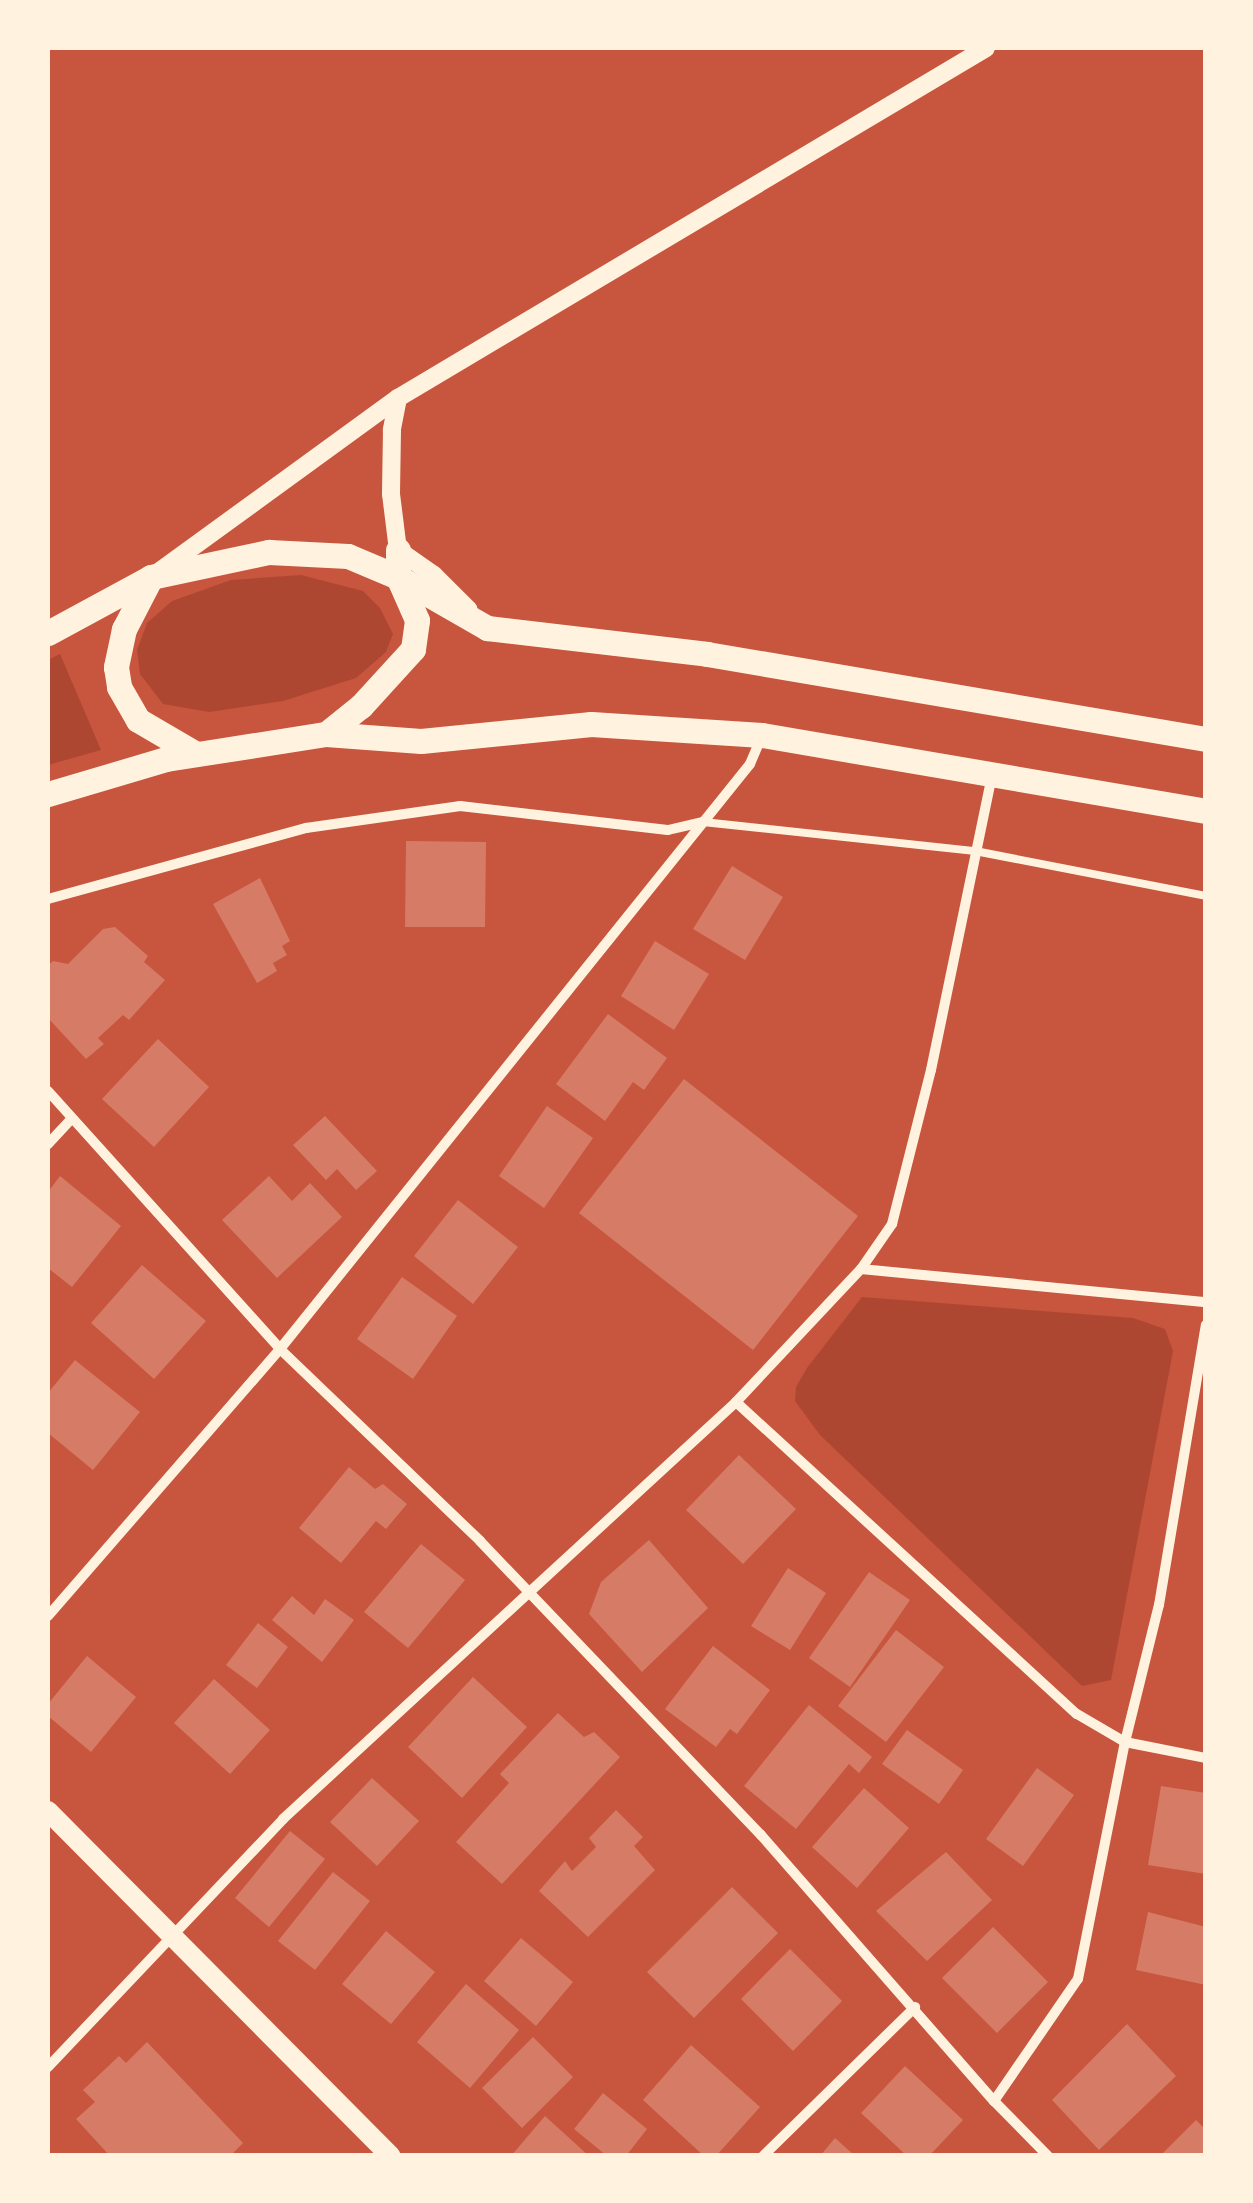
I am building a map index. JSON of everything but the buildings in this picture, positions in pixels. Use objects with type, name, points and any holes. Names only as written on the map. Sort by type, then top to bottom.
[{"type":"main road","points":[[326,734],[362,706],[413,649],[417,620],[398,577],[398,550]]},
{"type":"main road","points":[[48,633],[151,577],[269,552],[348,556],[398,577],[487,628],[708,654],[1206,739]]},
{"type":"main road","points":[[151,577],[124,629],[116,666],[119,686],[138,720],[196,754]]},
{"type":"main road","points":[[48,794],[196,754],[326,734],[421,741],[590,724],[762,735],[1206,810]]},
{"type":"main road","points":[[48,1812],[391,2156]]},
{"type":"street","points":[[151,577],[398,398],[986,48]]},
{"type":"street","points":[[398,398],[392,430],[390,494],[398,550],[434,575],[487,628]]},
{"type":"street","points":[[48,1616],[280,1349],[750,764],[762,735]]},
{"type":"street","points":[[48,2067],[283,1819],[736,1402],[861,1270],[892,1224],[931,1070],[994,772]]},
{"type":"street","points":[[48,899],[306,828],[460,806],[668,830],[703,822]]},
{"type":"street","points":[[48,1091],[280,1349],[527,1591],[761,1836],[994,2101],[1048,2156]]},
{"type":"street","points":[[48,1144],[70,1119]]},
{"type":"street","points":[[861,1270],[1206,1302]]},
{"type":"street","points":[[994,2101],[1078,1979],[1125,1742],[1159,1605],[1206,1325]]},
{"type":"street","points":[[736,1402],[1078,1714],[1125,1742],[1206,1758]]},
{"type":"street","points":[[763,2156],[915,2007]]},
{"type":"lane","points":[[703,822],[976,851],[1206,896]]},
{"type":"shaded area","points":[[301,575],[363,591],[380,608],[393,634],[386,652],[356,678],[283,701],[209,712],[163,704],[140,674],[137,650],[147,623],[172,601],[231,580]]},
{"type":"shaded area","points":[[60,654],[101,750],[48,765],[48,660]]},
{"type":"shaded area","points":[[862,1297],[1133,1318],[1165,1329],[1173,1351],[1111,1680],[1082,1686],[820,1435],[795,1401],[796,1387],[807,1368]]}]
